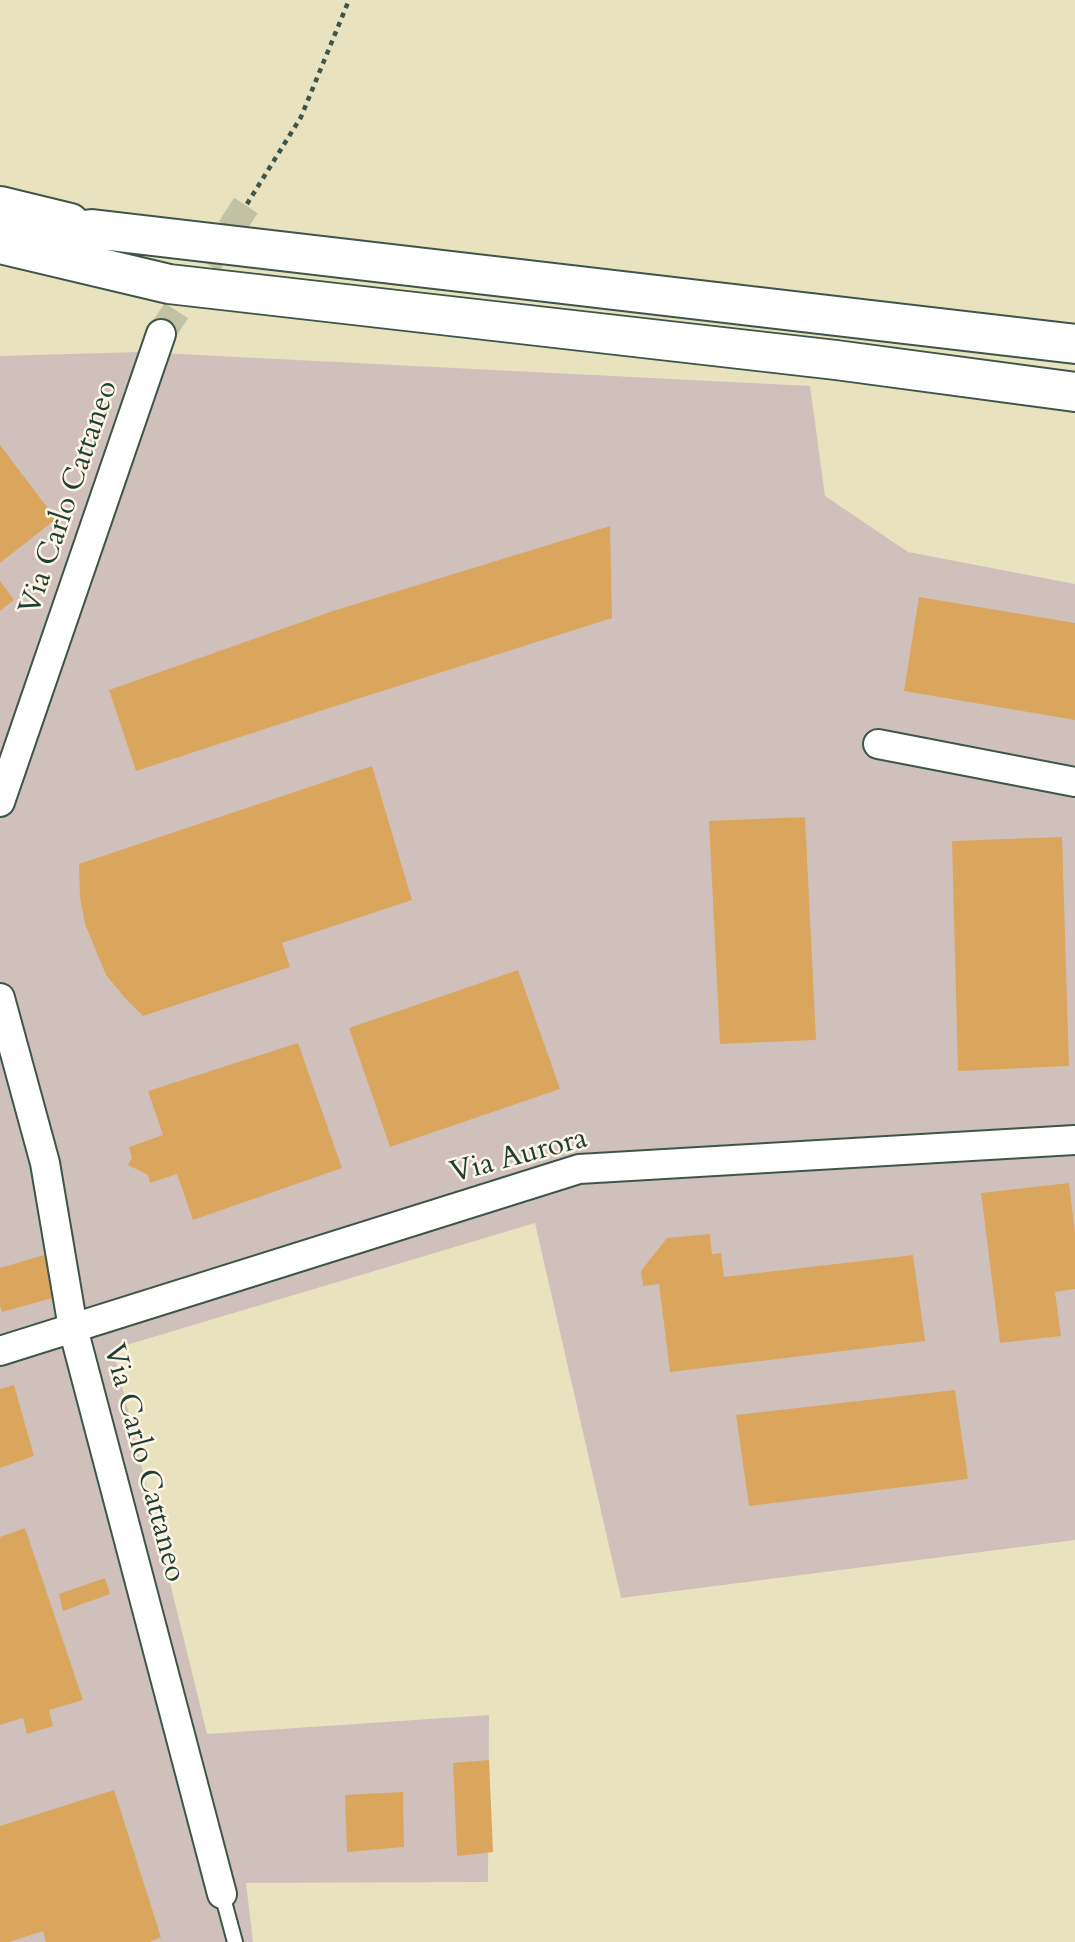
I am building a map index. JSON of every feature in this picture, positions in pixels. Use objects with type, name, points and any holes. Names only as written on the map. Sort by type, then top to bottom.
[{"type":"highway","points":[[0,206],[92,229],[1075,344]]},
{"type":"highway","points":[[0,242],[92,229]]},
{"type":"highway","points":[[0,242],[169,284]]},
{"type":"highway","points":[[0,273],[169,284],[836,359],[1075,392]]},
{"type":"street","name":"Via Carlo Cattaneo","points":[[0,802],[161,334]]},
{"type":"street","points":[[878,744],[1075,782]]},
{"type":"street","name":"Via Carlo Cattaneo","points":[[0,998],[46,1163],[73,1328],[222,1894]]},
{"type":"street","name":"Via Aurora","points":[[0,1351],[579,1169],[1075,1140]]},
{"type":"lane","name":"Via Carlo Cattaneo","points":[[222,1894],[235,1942]]},
{"type":"path","points":[[247,204],[301,117],[349,0]]},
{"type":"shaded area","points":[[139,352],[810,386],[825,496],[908,552],[1075,584],[1075,1540],[621,1598],[535,1223],[113,1349],[207,1734],[489,1715],[488,1882],[246,1883],[253,1942],[0,1942],[0,356]]},
{"type":"building","points":[[0,445],[56,519],[0,563]]},
{"type":"building","points":[[610,526],[612,618],[136,771],[109,690],[333,611]]},
{"type":"building","points":[[0,581],[14,600],[0,611]]},
{"type":"building","points":[[919,597],[1075,623],[1075,720],[904,691]]},
{"type":"building","points":[[372,766],[412,900],[282,943],[290,967],[143,1016],[106,975],[85,924],[80,897],[79,864]]},
{"type":"building","points":[[805,817],[816,1040],[720,1044],[709,821]]},
{"type":"building","points":[[1062,837],[1069,1066],[958,1071],[952,841]]},
{"type":"building","points":[[518,970],[560,1089],[390,1147],[349,1028]]},
{"type":"building","points":[[298,1043],[342,1168],[193,1220],[177,1174],[150,1183],[148,1175],[128,1165],[132,1158],[129,1147],[163,1135],[148,1091]]},
{"type":"building","points":[[1069,1183],[1075,1233],[1075,1289],[1055,1292],[1061,1336],[1000,1343],[981,1193]]},
{"type":"building","points":[[710,1234],[712,1254],[721,1253],[724,1277],[913,1255],[925,1341],[670,1372],[659,1284],[643,1286],[641,1271],[667,1238]]},
{"type":"building","points":[[44,1255],[56,1297],[2,1312],[0,1268]]},
{"type":"building","points":[[14,1385],[34,1456],[0,1468],[0,1389]]},
{"type":"building","points":[[955,1390],[968,1479],[749,1506],[736,1415]]},
{"type":"building","points":[[25,1528],[83,1700],[49,1710],[53,1726],[27,1734],[23,1718],[0,1725],[0,1537]]},
{"type":"building","points":[[105,1578],[110,1594],[63,1611],[59,1594]]},
{"type":"building","points":[[489,1760],[493,1852],[457,1856],[453,1763]]},
{"type":"building","points":[[114,1790],[161,1937],[150,1942],[46,1942],[43,1931],[9,1942],[0,1942],[0,1826]]},
{"type":"building","points":[[403,1792],[404,1847],[347,1852],[345,1795]]},
{"type":"tunnel","points":[[161,334],[247,204]]}]
